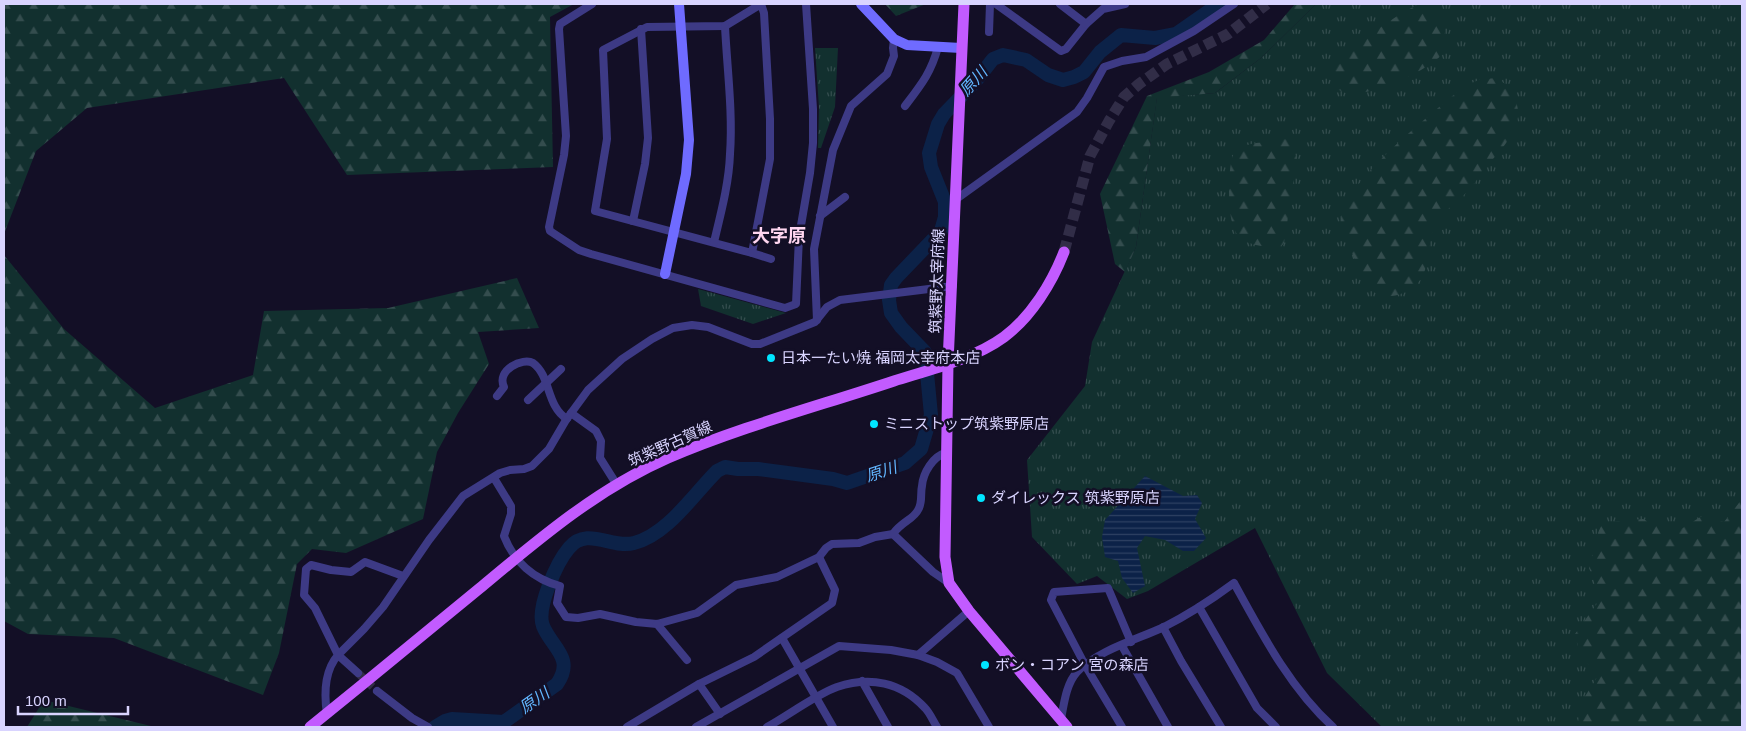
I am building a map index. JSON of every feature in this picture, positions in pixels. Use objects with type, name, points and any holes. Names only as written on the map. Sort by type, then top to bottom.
[{"type":"main road","name":"筑紫野太宰府線","points":[[964,4],[953,286],[943,365],[946,453],[945,557],[949,583],[969,611],[1064,723]]},
{"type":"main road","name":"筑紫野古賀線","points":[[310,727],[546,534],[593,499],[668,459],[723,437],[943,365],[993,344],[1020,323],[1044,292],[1058,268],[1064,252]]},
{"type":"street","points":[[592,4],[560,24],[559,29],[566,136],[564,155],[549,227],[550,231],[579,250],[785,308],[796,304],[799,237],[813,143],[813,109],[806,4]]},
{"type":"street","points":[[665,274],[686,174],[689,140],[679,4]]},
{"type":"street","points":[[752,253],[770,160],[764,12],[761,4],[725,26],[647,27],[603,50],[608,139],[595,211],[771,259]]},
{"type":"street","points":[[861,4],[894,40],[907,45],[961,48]]},
{"type":"street","points":[[989,32],[990,4]]},
{"type":"street","points":[[996,4],[1061,51],[1066,49],[1086,24],[1103,9],[1121,4]]},
{"type":"street","points":[[1060,4],[1086,24]]},
{"type":"street","points":[[956,200],[1077,112],[1104,67],[1122,61],[1146,57],[1194,30],[1234,4]]},
{"type":"street","points":[[714,242],[722,210],[730,155],[731,123],[725,26]]},
{"type":"street","points":[[633,221],[645,164],[648,138],[641,29]]},
{"type":"street","points":[[817,320],[814,249],[833,150],[852,106],[887,74],[894,56],[894,40]]},
{"type":"street","points":[[905,106],[926,80],[935,61],[938,47]]},
{"type":"street","points":[[820,216],[846,197]]},
{"type":"street","points":[[327,714],[325,701],[328,672],[333,660],[383,607],[403,576],[463,496],[500,473],[532,466],[549,449],[569,416],[588,390],[622,359],[652,339],[673,328],[698,324],[752,344],[760,344],[817,320],[827,307],[840,300],[953,286]]},
{"type":"street","points":[[497,396],[504,387],[502,376],[508,368],[520,363],[530,362],[534,364],[546,382],[555,408],[560,414],[569,416],[596,431],[601,441],[600,458],[617,485]]},
{"type":"street","points":[[528,400],[561,369]]},
{"type":"street","points":[[494,478],[511,506],[511,514],[504,536],[528,572],[560,586],[557,604],[566,617],[578,618],[600,614],[636,622],[657,624],[697,613],[736,585],[777,577],[819,557],[832,544],[859,543],[875,537],[893,534],[898,526],[918,510],[921,502],[922,486],[929,466],[941,454],[946,453]]},
{"type":"street","points":[[893,534],[933,572],[949,583]]},
{"type":"street","points":[[627,727],[699,684],[754,657],[832,602],[835,590],[819,557]]},
{"type":"street","points":[[358,673],[338,655],[315,608],[304,595],[306,568],[311,565],[351,572],[365,562],[403,576]]},
{"type":"street","points":[[1064,723],[1068,688],[1076,674],[1093,658],[1163,627],[1199,607],[1234,584],[1261,632],[1297,688],[1333,727]]},
{"type":"street","points":[[1122,727],[1051,600],[1054,592],[1108,588],[1131,642]]},
{"type":"street","points":[[1199,607],[1257,708],[1276,727]]},
{"type":"street","points":[[918,655],[969,611]]},
{"type":"street","points":[[657,624],[687,660]]},
{"type":"street","points":[[1163,627],[1190,677],[1221,727]]},
{"type":"street","points":[[782,638],[833,727]]},
{"type":"street","points":[[696,727],[839,646],[881,649],[918,655],[937,662],[957,674],[989,727]]},
{"type":"street","points":[[1122,646],[1168,727]]},
{"type":"street","points":[[862,681],[888,727]]},
{"type":"street","points":[[768,727],[783,724],[816,698],[836,688],[862,681],[884,684],[906,691],[926,709],[937,727]]},
{"type":"street","points":[[699,684],[720,714]]},
{"type":"street","points":[[377,691],[412,718],[428,727]]},
{"type":"green space","points":[[4,4],[574,4],[550,17],[553,167],[347,175],[284,78],[87,108],[36,151],[4,234]]},
{"type":"green space","points":[[885,4],[926,4],[896,16]]},
{"type":"green space","points":[[1295,4],[1316,4],[1261,58],[1215,93],[1157,98],[1136,247],[1125,272],[1115,264],[1100,194],[1147,96],[1209,72],[1264,40]]},
{"type":"green space","points":[[1316,4],[1742,4],[1742,522],[1606,682],[1590,727],[1382,727],[1327,673],[1255,528],[1148,591],[1127,599],[1097,576],[1077,584],[1032,537],[1027,460],[1085,386],[1092,342],[1136,247],[1157,97],[1215,93],[1261,58]]},
{"type":"green space","points":[[1426,4],[1435,12],[1443,25],[1444,42],[1439,58],[1409,76],[1363,93],[1351,94],[1336,88],[1331,80],[1335,69],[1345,56],[1376,30],[1393,19],[1416,5]]},
{"type":"green space","points":[[815,48],[838,48],[835,107],[821,148],[818,148],[819,108]]},
{"type":"green space","points":[[1495,78],[1508,87],[1517,106],[1516,124],[1507,142],[1470,188],[1437,221],[1433,230],[1428,260],[1421,279],[1414,287],[1397,295],[1385,296],[1375,293],[1366,284],[1344,234],[1341,222],[1345,206],[1356,188],[1372,169],[1433,112],[1464,86],[1479,80]]},
{"type":"green space","points":[[1284,139],[1289,140],[1297,159],[1284,243],[1279,247],[1264,247],[1244,241],[1238,236],[1233,225],[1229,196],[1231,163],[1236,150],[1240,148]]},
{"type":"green space","points":[[4,255],[64,329],[155,408],[253,375],[264,311],[388,308],[517,278],[539,328],[478,332],[489,364],[458,413],[437,452],[423,519],[346,553],[312,549],[297,564],[279,653],[263,695],[114,638],[28,634],[4,621]]},
{"type":"green space","points":[[698,289],[786,313],[753,324],[701,306]]},
{"type":"green space","points":[[1742,499],[1742,727],[1577,727],[1582,701],[1600,673],[1581,659],[1575,634],[1601,598],[1589,568],[1601,523],[1643,519],[1673,534],[1702,516],[1724,522]]},
{"type":"green space","points":[[44,700],[155,727],[27,727]]},
{"type":"water","points":[[1145,476],[1183,496],[1197,495],[1202,503],[1195,519],[1206,538],[1194,551],[1183,551],[1165,540],[1145,536],[1137,548],[1145,586],[1133,593],[1122,578],[1118,561],[1105,557],[1102,537],[1105,520]]},
{"type":"waterway","name":"原川","points":[[435,727],[452,719],[504,722],[557,684],[562,675],[563,660],[543,626],[542,608],[559,564],[569,548],[576,542],[592,538],[626,544],[646,539],[669,523],[717,471],[725,467],[758,469],[833,479],[847,483],[905,463],[921,449],[931,415],[925,352],[901,327],[891,313],[889,300],[891,285],[896,278],[941,231],[945,217],[945,202],[931,167],[929,153],[938,124],[944,114],[975,82],[993,59],[1003,55],[1026,60],[1048,75],[1063,80],[1084,72],[1100,52],[1121,35],[1155,38],[1176,34],[1219,4]]},
{"type":"tunnel","points":[[1064,252],[1090,156],[1124,97],[1167,64],[1228,34],[1267,4]]},
{"type":"tunnel","points":[[358,673],[377,691]]},
{"type":"place","name":"日本一たい焼 福岡太宰府本店","points":[[771,358]]},
{"type":"place","name":"ミニストップ筑紫野原店","points":[[874,424]]},
{"type":"place","name":"ダイレックス 筑紫野原店","points":[[981,498]]},
{"type":"place","name":"ボン・コアン 宮の森店","points":[[985,665]]},
{"type":"district","name":"大字原","points":[[779,236]]}]
